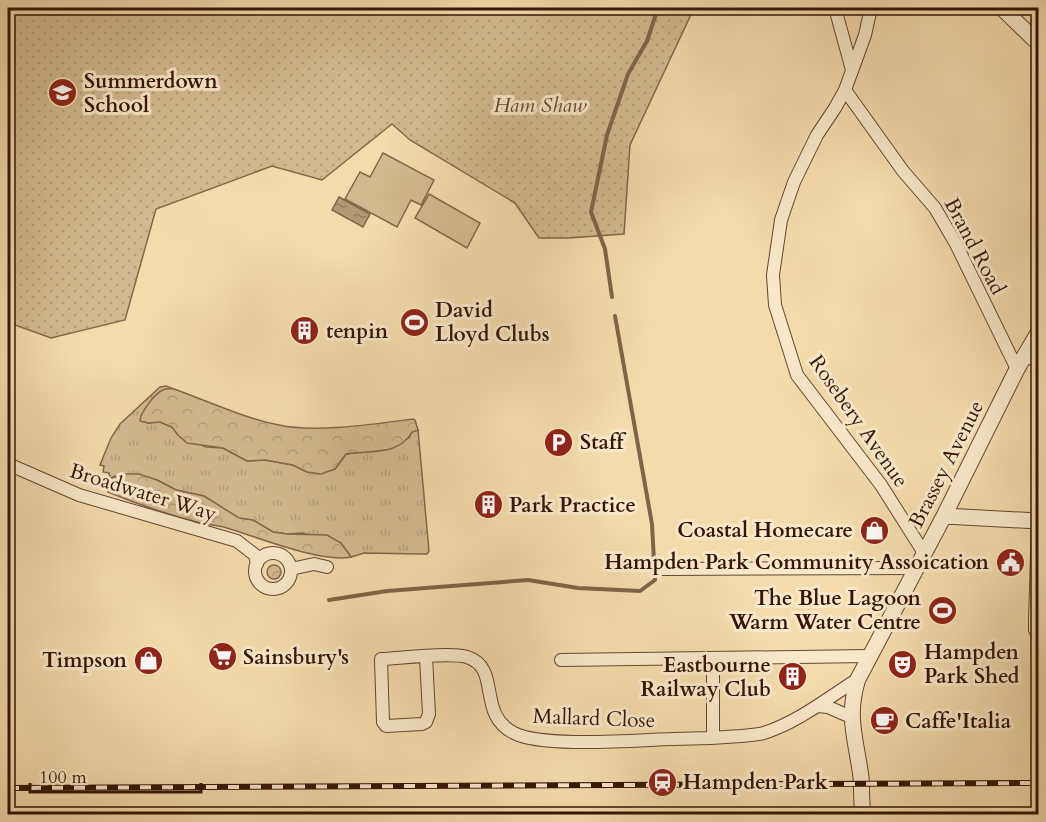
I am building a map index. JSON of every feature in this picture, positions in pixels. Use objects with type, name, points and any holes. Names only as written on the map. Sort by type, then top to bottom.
[{"type":"street","points":[[835,8],[852,70]]},
{"type":"street","name":"Rosebery Avenue","points":[[871,8],[865,35],[845,90],[817,135],[794,182],[781,220],[773,275],[775,305],[797,375],[881,485],[924,553]]},
{"type":"street","points":[[1002,8],[1038,43]]},
{"type":"street","name":"Brand Road","points":[[845,90],[903,171],[935,208],[1026,362]]},
{"type":"street","name":"Brassey Avenue","points":[[863,814],[851,717],[858,679],[1026,362],[1038,333]]},
{"type":"street","name":"Broadwater Way","points":[[8,464],[79,495],[237,541],[255,555],[258,580],[261,585],[271,589],[286,584],[291,569]]},
{"type":"street","points":[[944,516],[1038,521],[1035,621],[1038,637]]},
{"type":"street","points":[[257,564],[264,556],[275,554],[286,559],[291,569],[314,564],[327,567]]},
{"type":"street","points":[[662,569],[916,568]]},
{"type":"street","name":"Mallard Close","points":[[426,657],[429,714],[426,722],[405,726],[386,726],[383,722],[381,658],[460,656],[477,661],[483,668],[494,714],[499,721],[516,734],[549,740],[579,741],[713,738]]},
{"type":"street","points":[[561,660],[869,656]]},
{"type":"street","points":[[713,668],[713,738],[762,734],[801,716],[858,679]]},
{"type":"street","points":[[817,706],[828,707],[851,717]]},
{"type":"green space","name":"Ham Shaw","points":[[8,8],[694,8],[630,145],[624,234],[539,238],[515,203],[410,140],[392,124],[322,180],[272,166],[156,209],[125,320],[51,338],[15,325],[8,282]]},
{"type":"green space","points":[[383,153],[434,180],[421,205],[411,200],[397,227],[345,199],[360,172],[370,177]]},
{"type":"green space","points":[[429,194],[480,223],[467,248],[415,218]]},
{"type":"green space","points":[[166,386],[174,389],[164,390],[142,421],[160,422],[172,427],[178,435],[206,447],[223,448],[247,461],[265,460],[293,465],[307,472],[335,469],[346,454],[376,450],[409,438],[412,432],[418,430],[429,551],[427,554],[364,553],[351,557],[341,543],[303,533],[273,532],[253,520],[239,519],[204,496],[176,490],[157,480],[122,474],[110,478],[109,473],[103,472],[104,466],[100,465],[111,438],[120,424],[160,387]]},
{"type":"green space","points":[[164,389],[174,389],[239,414],[279,425],[327,428],[413,419],[418,430],[412,432],[399,445],[383,450],[346,454],[335,469],[321,474],[307,472],[293,465],[265,460],[247,461],[223,448],[187,443],[172,427],[160,422],[140,421],[145,408],[156,395]]},
{"type":"green space","points":[[122,474],[139,474],[176,490],[204,496],[239,518],[253,520],[273,532],[327,535],[341,543],[351,557],[338,558],[306,553],[224,527],[177,516],[108,492],[102,482],[104,478],[113,478]]},
{"type":"green space","points":[[274,565],[279,567],[281,572],[279,577],[274,579],[269,577],[267,572],[269,567]]},
{"type":"water","points":[[339,197],[370,214],[363,227],[332,210]]},
{"type":"waterway","points":[[612,297],[605,249],[591,212],[607,135],[628,74],[647,41],[658,8]]},
{"type":"waterway","points":[[329,600],[387,591],[528,580],[578,588],[640,591],[655,580],[652,524],[615,316]]},
{"type":"railway","points":[[8,788],[1038,783]]},
{"type":"place","name":"Summerdown School","points":[[63,93]]},
{"type":"place","name":"David Lloyd Clubs","points":[[414,322]]},
{"type":"place","name":"tenpin","points":[[305,331]]},
{"type":"place","name":"Staff","points":[[559,442]]},
{"type":"place","name":"Park Practice","points":[[488,505]]},
{"type":"place","name":"Coastal Homecare","points":[[874,530]]},
{"type":"place","name":"Hampden Park Community Assoication","points":[[1010,562]]},
{"type":"place","name":"The Blue Lagoon Warm Water Centre","points":[[942,610]]},
{"type":"place","name":"Sainsbury's","points":[[222,657]]},
{"type":"place","name":"Timpson","points":[[148,660]]},
{"type":"place","name":"Hampden Park Shed","points":[[903,664]]},
{"type":"place","name":"Eastbourne Railway Club","points":[[792,677]]},
{"type":"place","name":"Caffe'Italia","points":[[884,721]]},
{"type":"place","name":"Hampden Park","points":[[662,782]]}]
